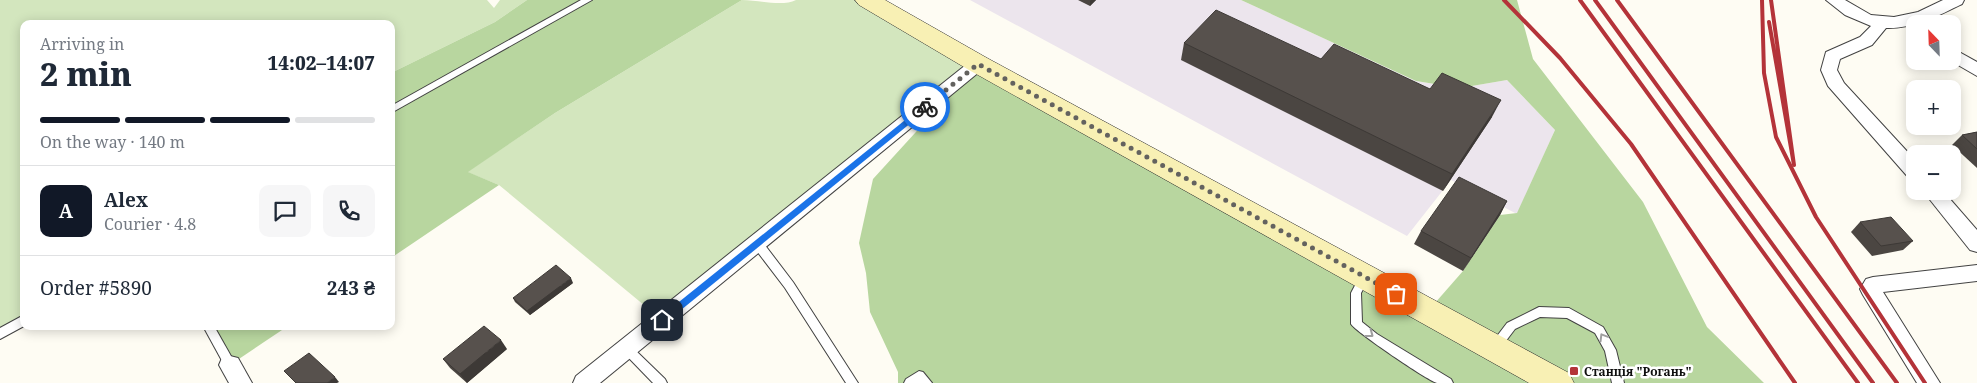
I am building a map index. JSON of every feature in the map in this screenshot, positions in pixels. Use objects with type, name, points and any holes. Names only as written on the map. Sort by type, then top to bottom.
[{"type":"main road","points":[[867,0],[978,64],[1558,383]]},
{"type":"street","points":[[1834,0],[1846,10],[1880,24],[1906,23]]},
{"type":"street","points":[[1930,15],[1956,0]]},
{"type":"street","points":[[1880,24],[1876,34],[1869,40],[1832,56],[1829,70],[1838,86],[1906,162]]},
{"type":"street","points":[[1961,60],[1977,70]]},
{"type":"street","points":[[584,383],[978,64]]},
{"type":"street","points":[[1940,200],[1977,244]]},
{"type":"street","points":[[1929,383],[1870,289],[1873,285],[1977,273]]},
{"type":"lane","points":[[395,108],[588,0]]},
{"type":"lane","points":[[757,243],[789,285],[852,383]]},
{"type":"lane","points":[[1365,276],[1356,293],[1357,324],[1373,337],[1447,383]]},
{"type":"lane","points":[[1494,348],[1511,326],[1539,312],[1569,313],[1599,330],[1610,350],[1618,383]]},
{"type":"lane","points":[[0,334],[20,322]]},
{"type":"lane","points":[[210,330],[236,374]]},
{"type":"lane","points":[[627,349],[661,383]]},
{"type":"lane","points":[[910,383],[919,376],[926,383]]},
{"type":"shaded area","points":[[970,0],[1241,0],[1416,81],[1460,88],[1507,80],[1555,130],[1517,214],[1451,180],[1407,236]]},
{"type":"green space","points":[[0,0],[487,0],[494,8],[500,0],[527,0],[495,22],[395,71],[395,20],[20,20],[20,322],[0,334]]},
{"type":"green space","points":[[527,0],[742,0],[555,113],[468,172],[499,185],[395,255],[395,71],[495,22]]},
{"type":"green space","points":[[742,0],[784,3],[796,0],[867,0],[978,64],[662,320],[499,185],[467,172],[555,113]]},
{"type":"green space","points":[[1241,0],[1517,0],[1533,59],[1643,202],[1707,327],[1764,383],[898,383],[898,372],[870,312],[866,273],[859,243],[873,179],[978,64],[1428,311],[1463,271],[1500,215],[1517,213],[1555,130],[1507,80],[1460,88],[1416,81]]},
{"type":"green space","points":[[210,330],[282,330],[230,365]]},
{"type":"building","points":[[1216,10],[1321,59],[1334,44],[1430,89],[1442,73],[1501,100],[1452,174],[1184,43]]},
{"type":"building","points":[[1977,132],[1977,149],[1962,135]]},
{"type":"building","points":[[1459,177],[1507,201],[1471,258],[1421,231]]},
{"type":"building","points":[[1891,217],[1913,241],[1881,246],[1860,222]]},
{"type":"building","points":[[556,265],[571,278],[527,311],[513,298]]},
{"type":"building","points":[[484,326],[501,340],[460,374],[443,359]]},
{"type":"building","points":[[309,353],[335,377],[327,383],[296,383],[284,371]]},
{"type":"railway","points":[[1504,0],[1560,58],[1631,144],[1795,383]]},
{"type":"railway","points":[[1580,0],[1858,383]]},
{"type":"railway","points":[[1595,0],[1873,383]]},
{"type":"railway","points":[[1617,0],[1897,383]]},
{"type":"railway","points":[[1762,0],[1764,73],[1776,137],[1816,217],[1925,383]]},
{"type":"railway","points":[[1769,22],[1794,165],[1771,0]]},
{"type":"way so far","points":[[925,107],[978,64],[1396,294]]},
{"type":"place","name":"Станція \"Рогань\"","points":[[1574,371]]},
{"type":"route","points":[[662,320],[925,107]]}]
